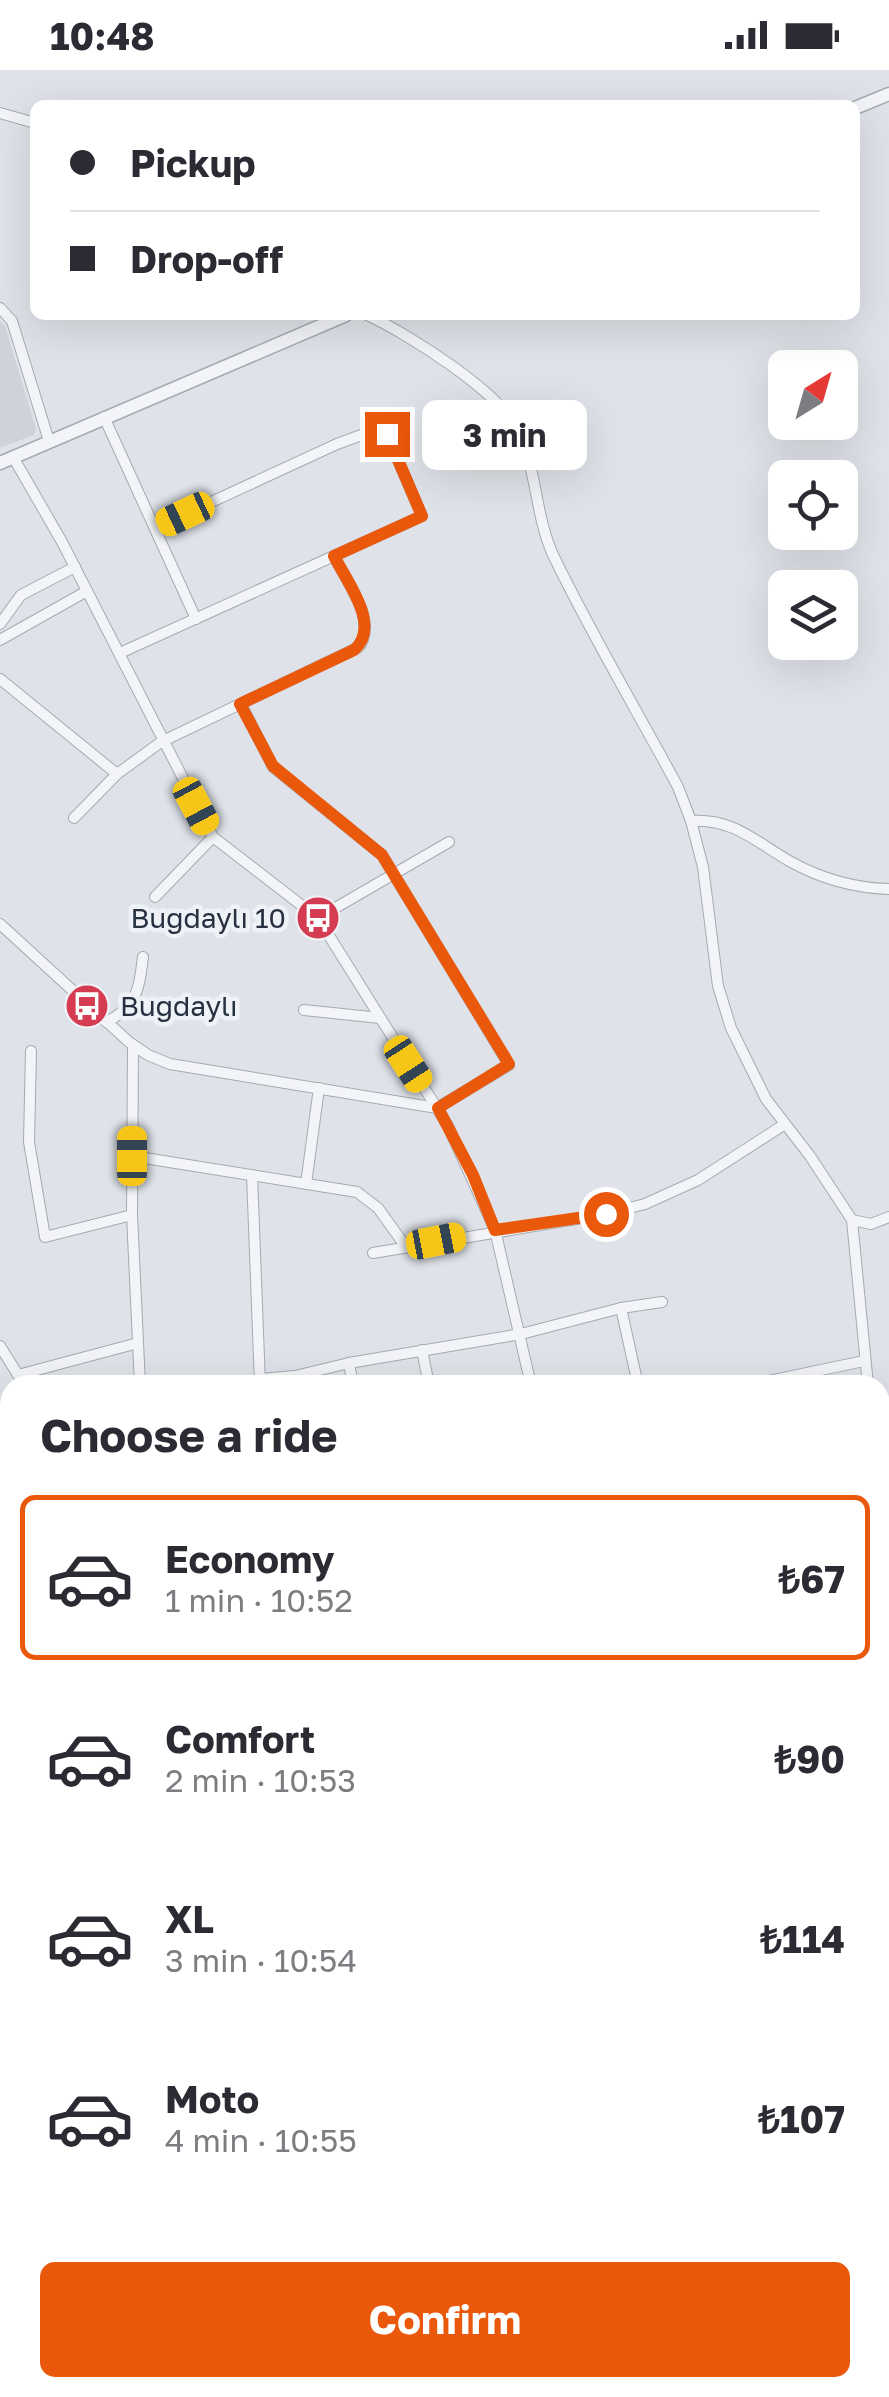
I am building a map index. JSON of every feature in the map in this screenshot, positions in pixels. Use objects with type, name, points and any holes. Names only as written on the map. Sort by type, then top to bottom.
[{"type":"street","points":[[860,106],[889,94]]},
{"type":"street","points":[[0,113],[30,122]]},
{"type":"street","points":[[0,308],[12,320],[49,441]]},
{"type":"street","points":[[334,320],[6,460],[75,568],[212,838],[318,918],[438,1108],[473,1175],[495,1230],[529,1375]]},
{"type":"street","points":[[377,320],[414,339],[449,364],[520,432],[552,554],[678,787],[692,821],[708,896],[718,986],[748,1068],[852,1220],[866,1375]]},
{"type":"street","points":[[104,417],[196,618]]},
{"type":"street","points":[[120,653],[422,516],[387,434],[375,430],[154,528]]},
{"type":"street","points":[[74,818],[116,774],[161,742],[354,650],[363,642],[366,622],[334,556]]},
{"type":"street","points":[[0,624],[21,595],[75,568]]},
{"type":"street","points":[[0,640],[87,591]]},
{"type":"street","points":[[0,679],[116,774]]},
{"type":"street","points":[[0,924],[132,1045],[170,1064],[438,1108],[509,1064],[382,855],[273,766],[240,704]]},
{"type":"street","points":[[692,821],[738,828],[797,865],[837,881],[862,888],[889,888]]},
{"type":"street","points":[[155,897],[212,838]]},
{"type":"street","points":[[318,918],[449,842]]},
{"type":"street","points":[[106,1022],[124,1012],[137,998],[143,957]]},
{"type":"street","points":[[304,1010],[380,1018]]},
{"type":"street","points":[[132,1045],[132,1215],[140,1375]]},
{"type":"street","points":[[31,1051],[28,1142],[45,1237],[132,1215]]},
{"type":"street","points":[[306,1184],[319,1088]]},
{"type":"street","points":[[373,1252],[606,1214],[663,1197],[698,1180],[785,1124]]},
{"type":"street","points":[[132,1156],[357,1192],[378,1208],[406,1247]]},
{"type":"street","points":[[252,1175],[260,1375]]},
{"type":"street","points":[[852,1220],[871,1224],[889,1218]]},
{"type":"street","points":[[299,1375],[520,1334],[621,1308],[662,1302]]},
{"type":"street","points":[[621,1308],[636,1375]]},
{"type":"street","points":[[0,1346],[18,1375],[138,1343]]},
{"type":"street","points":[[422,1350],[427,1375]]},
{"type":"street","points":[[798,1375],[864,1361]]},
{"type":"street","points":[[349,1363],[351,1375]]},
{"type":"shaded area","points":[[0,321],[5,326],[36,429],[34,435],[0,448]]},
{"type":"place","name":"Buğdaylı 10","points":[[318,918]]},
{"type":"place","name":"Buğdaylı","points":[[87,1006]]},
{"type":"route","points":[[387,434],[422,516],[334,556],[366,622],[363,642],[354,650],[240,704],[273,766],[382,855],[509,1064],[438,1108],[473,1175],[495,1230],[606,1214]]}]
